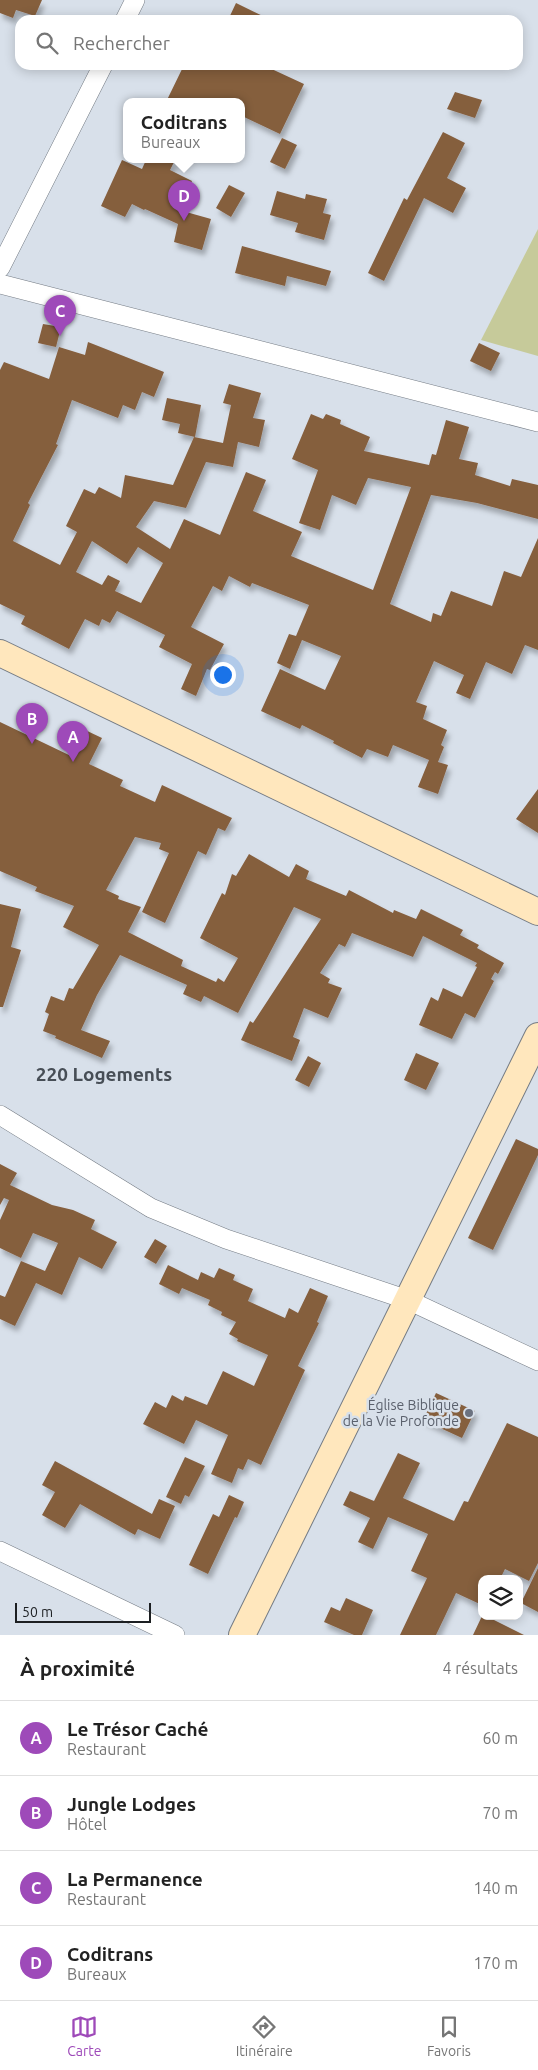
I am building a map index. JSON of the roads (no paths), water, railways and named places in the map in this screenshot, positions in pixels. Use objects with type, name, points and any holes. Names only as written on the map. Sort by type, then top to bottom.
[{"type":"street","points":[[128,15],[135,0]]},
{"type":"street","points":[[0,268],[99,70]]},
{"type":"street","points":[[0,284],[538,422]]},
{"type":"street","points":[[0,654],[538,912]]},
{"type":"street","points":[[242,1635],[538,1036]]},
{"type":"street","points":[[0,1115],[150,1208],[226,1238],[408,1300],[538,1361]]},
{"type":"street","points":[[0,1550],[175,1635]]},
{"type":"place","name":"Coditrans","points":[[184,221]]},
{"type":"place","name":"La Permanence","points":[[60,336]]},
{"type":"place","name":"Jungle Lodges","points":[[32,744]]},
{"type":"place","name":"Le Trésor Caché","points":[[73,762]]},
{"type":"place","name":"Église Biblique de la Vie Profonde","points":[[469,1413]]},
{"type":"district","name":"220 Logements","points":[[104,1074]]}]
